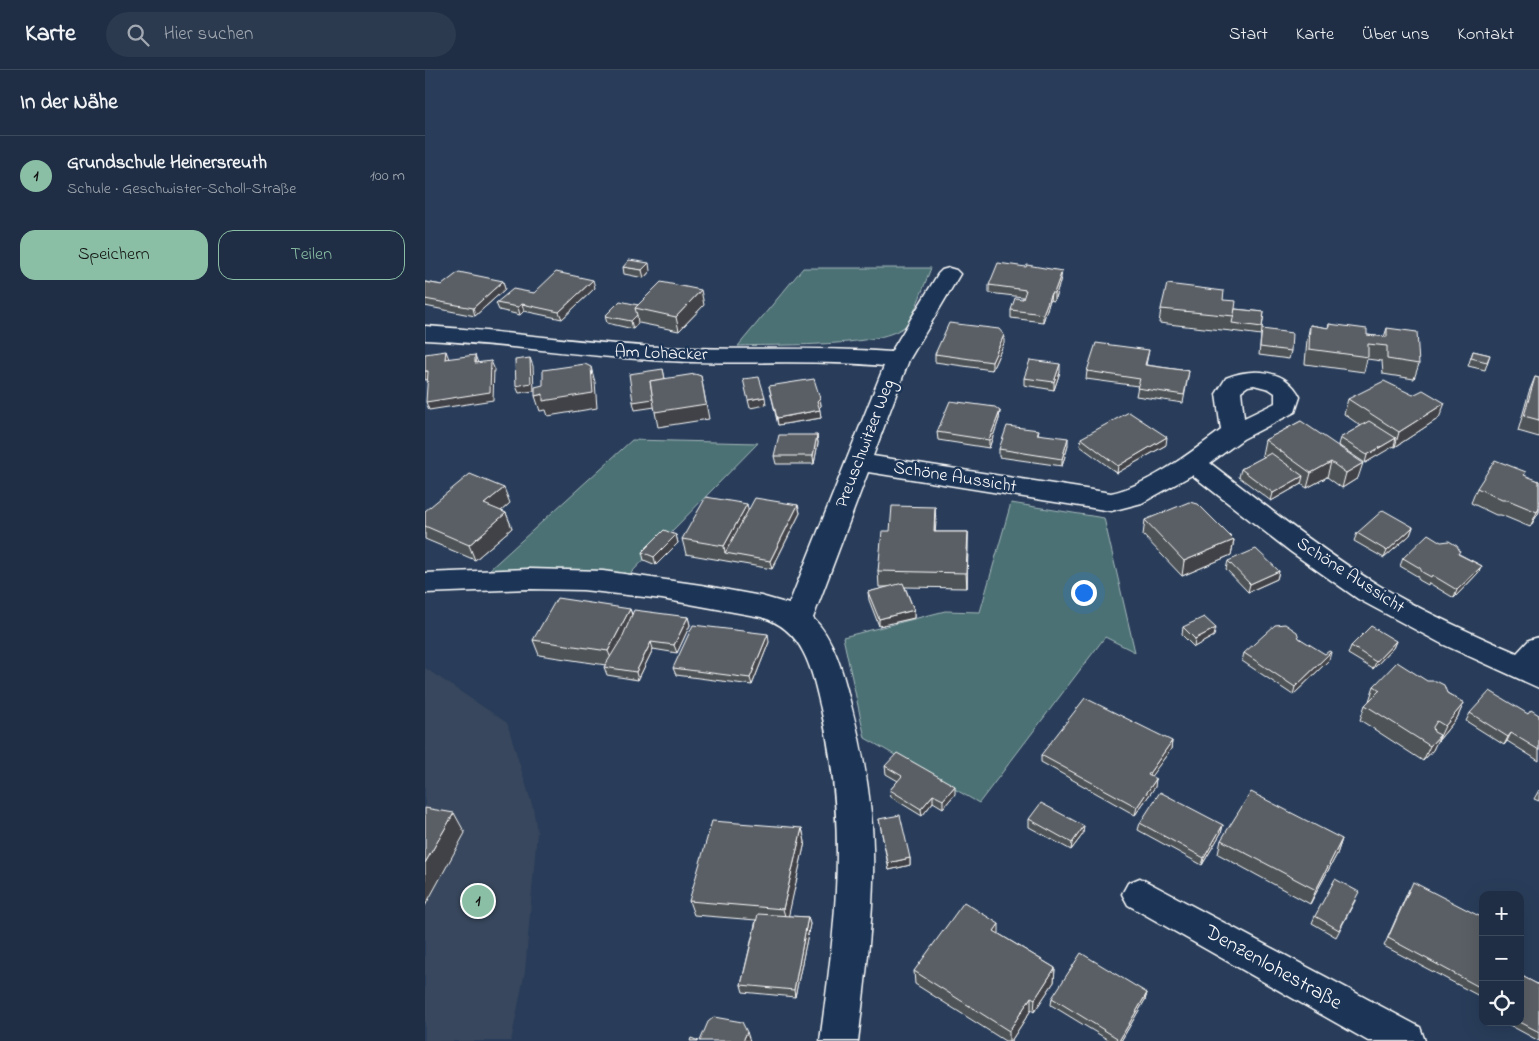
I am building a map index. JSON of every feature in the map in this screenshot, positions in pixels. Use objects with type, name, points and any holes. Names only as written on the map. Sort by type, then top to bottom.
[{"type":"street","name":"Preuschwitzer Weg","points":[[797,621],[829,543],[898,360],[949,274]]},
{"type":"street","name":"Am Lohacker","points":[[425,333],[477,336],[598,351],[701,356],[842,355],[898,360]]},
{"type":"street","name":"Schöne Aussicht","points":[[858,462],[1105,502],[1119,501],[1133,497],[1193,463],[1234,433]]},
{"type":"street","name":"Schöne Aussicht","points":[[1193,463],[1321,561],[1370,593],[1434,628],[1533,664]]},
{"type":"street","points":[[425,583],[517,579],[565,580],[627,585],[687,593],[759,606],[797,621],[811,637],[830,680],[851,783],[855,828],[854,889],[850,955],[839,1041]]},
{"type":"street","name":"Denzenlohestraße","points":[[1140,894],[1406,1041]]},
{"type":"shaded area","points":[[425,668],[507,723],[533,808],[537,832],[525,971],[511,1041],[425,1041]]},
{"type":"green space","points":[[803,268],[931,268],[917,306],[910,319],[907,324],[895,332],[877,338],[827,344],[738,346]]},
{"type":"green space","points":[[632,440],[758,443],[628,576],[488,571]]},
{"type":"green space","points":[[1011,503],[1104,518],[1135,652],[1105,637],[979,803],[865,738],[843,637],[945,611],[980,612]]},
{"type":"building","points":[[629,260],[649,263],[642,270],[623,267]]},
{"type":"building","points":[[998,263],[1026,267],[1027,265],[1062,271],[1054,293],[1051,293],[1043,314],[1011,310],[1015,298],[1023,299],[1026,290],[989,285]]},
{"type":"building","points":[[459,272],[503,281],[473,308],[425,299],[425,282],[442,285]]},
{"type":"building","points":[[556,272],[593,280],[559,312],[522,304],[518,307],[496,303],[513,289],[534,293]]},
{"type":"building","points":[[661,282],[701,290],[676,317],[635,308]]},
{"type":"building","points":[[1167,284],[1224,291],[1223,300],[1236,301],[1234,316],[1161,309]]},
{"type":"building","points":[[620,301],[638,305],[635,308],[637,315],[631,321],[605,316]]},
{"type":"building","points":[[1235,309],[1264,312],[1262,327],[1232,323]]},
{"type":"building","points":[[949,323],[999,329],[1004,335],[992,362],[935,354]]},
{"type":"building","points":[[1329,324],[1367,329],[1367,335],[1387,337],[1387,328],[1417,332],[1419,364],[1387,359],[1387,346],[1368,344],[1368,357],[1309,349],[1310,325],[1329,328]]},
{"type":"building","points":[[1262,329],[1292,333],[1291,351],[1260,347]]},
{"type":"building","points":[[1096,343],[1149,350],[1145,365],[1189,371],[1184,395],[1137,388],[1140,379],[1087,371]]},
{"type":"building","points":[[446,351],[445,359],[475,355],[475,363],[491,361],[490,392],[426,402],[428,371],[425,371],[425,354]]},
{"type":"building","points":[[1473,351],[1490,355],[1487,362],[1471,358]]},
{"type":"building","points":[[530,358],[531,383],[516,386],[515,360]]},
{"type":"building","points":[[1030,360],[1060,364],[1054,382],[1024,378]]},
{"type":"building","points":[[585,364],[591,367],[593,393],[543,401],[543,394],[535,396],[535,387],[543,385],[543,370]]},
{"type":"building","points":[[663,369],[665,379],[650,381],[653,399],[633,402],[629,374]]},
{"type":"building","points":[[695,374],[701,376],[706,404],[655,412],[650,381]]},
{"type":"building","points":[[759,377],[765,397],[748,400],[743,379]]},
{"type":"building","points":[[1535,377],[1539,378],[1539,420],[1524,416]]},
{"type":"building","points":[[814,379],[820,398],[817,401],[820,410],[777,418],[769,386]]},
{"type":"building","points":[[1384,381],[1413,395],[1423,390],[1445,403],[1399,432],[1348,399]]},
{"type":"building","points":[[950,401],[995,407],[1000,411],[989,440],[937,432]]},
{"type":"building","points":[[1129,412],[1167,437],[1118,466],[1081,438]]},
{"type":"building","points":[[1301,421],[1363,463],[1346,473],[1331,462],[1311,473],[1265,440]]},
{"type":"building","points":[[1369,421],[1396,438],[1367,455],[1340,438]]},
{"type":"building","points":[[1007,426],[1039,430],[1037,434],[1068,438],[1062,459],[999,449]]},
{"type":"building","points":[[779,435],[817,435],[813,456],[774,456]]},
{"type":"building","points":[[1271,453],[1303,476],[1273,493],[1241,469]]},
{"type":"building","points":[[1495,460],[1526,472],[1524,475],[1539,481],[1539,508],[1537,512],[1508,500],[1502,500],[1477,488]]},
{"type":"building","points":[[470,474],[504,488],[484,504],[506,513],[469,545],[425,526],[425,511]]},
{"type":"building","points":[[706,497],[747,504],[724,546],[682,539]]},
{"type":"building","points":[[755,498],[798,505],[770,561],[725,553]]},
{"type":"building","points":[[1189,502],[1198,504],[1234,540],[1184,561],[1145,520]]},
{"type":"building","points":[[892,506],[935,507],[934,532],[968,532],[966,573],[878,571],[882,531],[890,531]]},
{"type":"building","points":[[1383,510],[1413,527],[1387,551],[1357,533]]},
{"type":"building","points":[[664,530],[676,535],[654,557],[642,552]]},
{"type":"building","points":[[1428,534],[1441,542],[1449,541],[1457,546],[1460,551],[1458,554],[1482,566],[1457,590],[1432,575],[1431,577],[1422,572],[1420,568],[1403,558]]},
{"type":"building","points":[[1256,549],[1279,571],[1250,584],[1228,561]]},
{"type":"building","points":[[903,583],[914,610],[879,619],[868,592]]},
{"type":"building","points":[[557,598],[630,609],[608,651],[533,640]]},
{"type":"building","points":[[634,610],[688,617],[674,645],[651,642],[636,672],[604,667],[622,638]]},
{"type":"building","points":[[1204,617],[1216,628],[1195,639],[1183,627]]},
{"type":"building","points":[[1285,624],[1297,632],[1299,638],[1325,654],[1329,651],[1331,652],[1295,687],[1244,653],[1275,625]]},
{"type":"building","points":[[693,625],[768,634],[750,678],[673,668]]},
{"type":"building","points":[[1371,626],[1396,641],[1376,662],[1351,646]]},
{"type":"building","points":[[1397,662],[1427,681],[1436,681],[1444,685],[1447,693],[1464,703],[1445,726],[1437,721],[1433,727],[1434,732],[1440,735],[1430,746],[1365,705],[1380,690],[1374,686]]},
{"type":"building","points":[[1490,691],[1528,714],[1531,710],[1539,715],[1539,750],[1511,733],[1508,737],[1470,713]]},
{"type":"building","points":[[1085,698],[1172,741],[1148,775],[1156,779],[1137,807],[1041,755]]},
{"type":"building","points":[[897,753],[955,786],[943,800],[933,795],[921,809],[890,790],[902,776],[885,766]]},
{"type":"building","points":[[1160,792],[1223,825],[1204,858],[1140,823]]},
{"type":"building","points":[[1251,792],[1342,839],[1316,890],[1221,840]]},
{"type":"building","points":[[1041,803],[1084,826],[1072,843],[1029,819]]},
{"type":"building","points":[[425,808],[454,813],[425,863]]},
{"type":"building","points":[[900,815],[910,858],[888,863],[879,819]]},
{"type":"building","points":[[712,821],[802,828],[783,909],[689,901]]},
{"type":"building","points":[[1335,879],[1359,892],[1339,930],[1315,916]]},
{"type":"building","points":[[1413,882],[1479,916],[1479,987],[1388,938]]},
{"type":"building","points":[[964,902],[999,924],[994,931],[1055,968],[1035,999],[1031,997],[1009,1031],[914,971]]},
{"type":"building","points":[[758,914],[808,917],[794,990],[741,985]]},
{"type":"building","points":[[1081,953],[1147,993],[1119,1041],[1115,1041],[1117,1038],[1052,998]]},
{"type":"building","points":[[1524,977],[1539,985],[1539,1032],[1524,1024]]},
{"type":"building","points":[[714,1017],[742,1022],[747,1032],[743,1041],[700,1041],[708,1022]]},
{"type":"place","name":"Grundschule Heinersreuth","points":[[478,901]]}]
